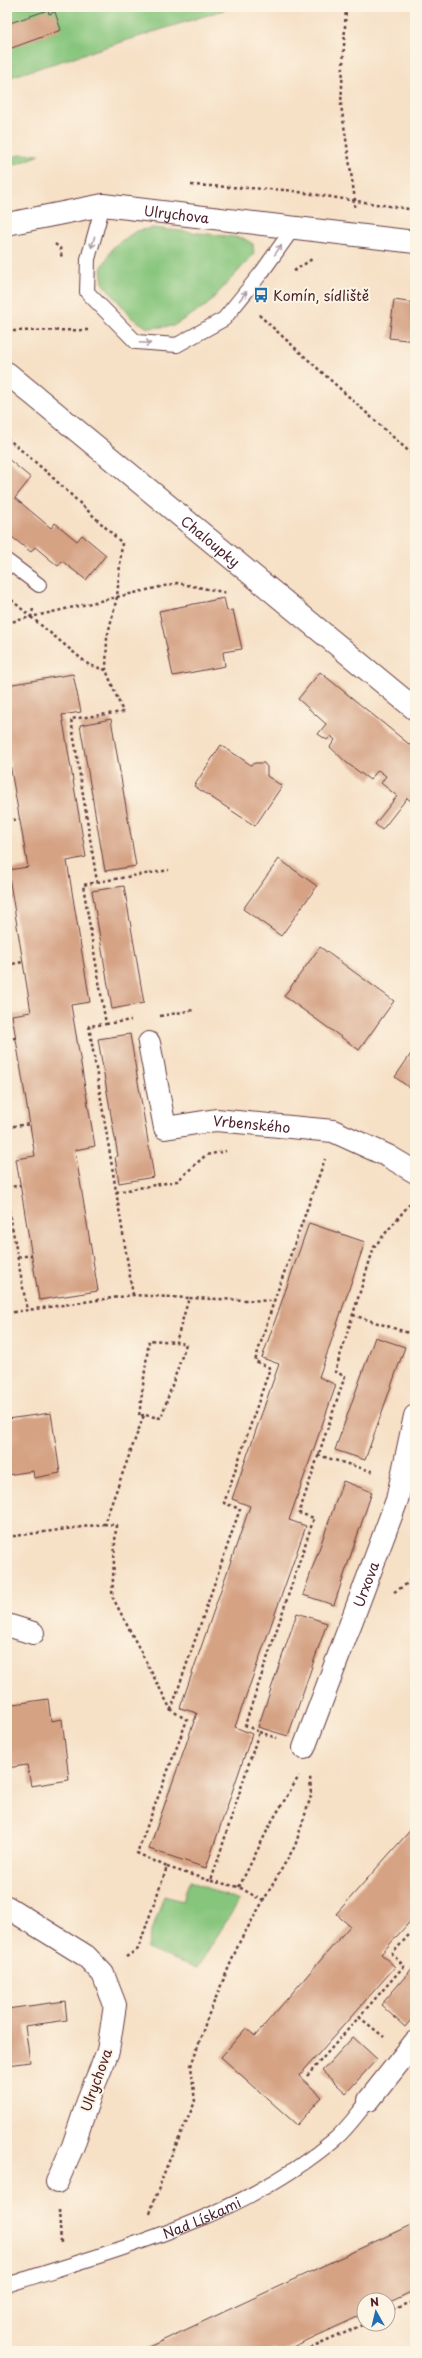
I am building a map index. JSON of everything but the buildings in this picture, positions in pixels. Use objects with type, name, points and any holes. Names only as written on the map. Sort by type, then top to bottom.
[{"type":"street","name":"Ulrychova","points":[[7,224],[103,205],[348,232],[415,242]]},
{"type":"street","name":"Chaloupky","points":[[7,373],[415,709]]},
{"type":"street","name":"Vrbenského","points":[[149,1043],[165,1128],[216,1120],[333,1131],[388,1156],[415,1172]]},
{"type":"street","name":"Urxova","points":[[304,1748],[397,1500],[415,1416]]},
{"type":"street","points":[[7,1625],[33,1633]]},
{"type":"street","name":"Ulrychova","points":[[7,1907],[86,1956],[104,1974],[115,2005],[108,2051],[57,2182]]},
{"type":"street","points":[[369,2100],[415,2042]]},
{"type":"lane","points":[[103,205],[88,259],[86,292],[136,342],[177,345],[224,319],[262,272],[294,227]]},
{"type":"lane","points":[[7,561],[39,585]]},
{"type":"lane","name":"Nad Lískami","points":[[7,2285],[140,2241],[232,2205],[288,2172],[336,2139],[369,2100]]},
{"type":"path","points":[[346,7],[341,105],[355,200],[348,232]]},
{"type":"path","points":[[52,242],[60,248],[63,262]]},
{"type":"path","points":[[257,313],[415,457]]},
{"type":"path","points":[[85,323],[89,330]]},
{"type":"path","points":[[7,438],[49,474],[122,543],[117,597],[107,638],[106,670],[123,712],[71,719],[96,882]]},
{"type":"path","points":[[7,623],[178,583],[215,589]]},
{"type":"path","points":[[31,617],[39,585]]},
{"type":"path","points":[[7,596],[89,665],[106,670]]},
{"type":"path","points":[[7,821],[20,819]]},
{"type":"path","points":[[106,1024],[83,885],[169,870]]},
{"type":"path","points":[[7,896],[12,895]]},
{"type":"path","points":[[7,965],[23,962]]},
{"type":"path","points":[[156,1016],[194,1010]]},
{"type":"path","points":[[133,1295],[89,1026],[134,1020]]},
{"type":"path","points":[[7,1040],[16,1038]]},
{"type":"path","points":[[7,1127],[30,1124]]},
{"type":"path","points":[[116,1192],[177,1181],[206,1155],[229,1151]]},
{"type":"path","points":[[171,1710],[240,1509],[224,1502],[270,1368],[255,1361],[274,1301],[327,1153]]},
{"type":"path","points":[[7,1188],[20,1185]]},
{"type":"path","points":[[7,1198],[27,1310]]},
{"type":"path","points":[[211,1881],[259,1732],[245,1725],[314,1518],[299,1513],[345,1376],[335,1372],[374,1247],[415,1198]]},
{"type":"path","points":[[18,1257],[32,1254]]},
{"type":"path","points":[[7,1313],[133,1295],[274,1301]]},
{"type":"path","points":[[176,1342],[189,1298]]},
{"type":"path","points":[[353,1315],[415,1335]]},
{"type":"path","points":[[149,1340],[186,1344],[161,1418],[144,1416],[139,1416],[149,1340]]},
{"type":"path","points":[[104,1524],[144,1416]]},
{"type":"path","points":[[318,1455],[401,1480]]},
{"type":"path","points":[[7,1536],[104,1524],[116,1525],[112,1596],[171,1710],[187,1720],[137,1853],[167,1867],[239,1888],[263,1901]]},
{"type":"path","points":[[140,2241],[166,2168],[195,2102],[191,2066],[208,2016],[240,1941],[295,1846],[310,1796],[310,1772]]},
{"type":"path","points":[[239,1888],[272,1821],[301,1774]]},
{"type":"path","points":[[104,1974],[138,1949],[167,1867]]},
{"type":"path","points":[[307,2076],[404,1966],[392,1954],[415,1928]]},
{"type":"path","points":[[57,2182],[63,2267]]},
{"type":"path","points":[[396,2309],[415,2300]]},
{"type":"path","points":[[305,2351],[356,2328]]},
{"type":"green space","points":[[7,7],[233,7],[7,78]]},
{"type":"green space","points":[[22,154],[40,155],[7,168],[7,159]]},
{"type":"green space","points":[[153,228],[243,238],[253,244],[254,254],[207,305],[173,326],[148,328],[132,318],[103,283],[101,269],[114,246],[136,231]]},
{"type":"green space","points":[[190,1881],[239,1901],[197,1968],[146,1949],[164,1896],[182,1901]]},
{"type":"place","name":"Komín, sídliště","points":[[261,295]]}]
